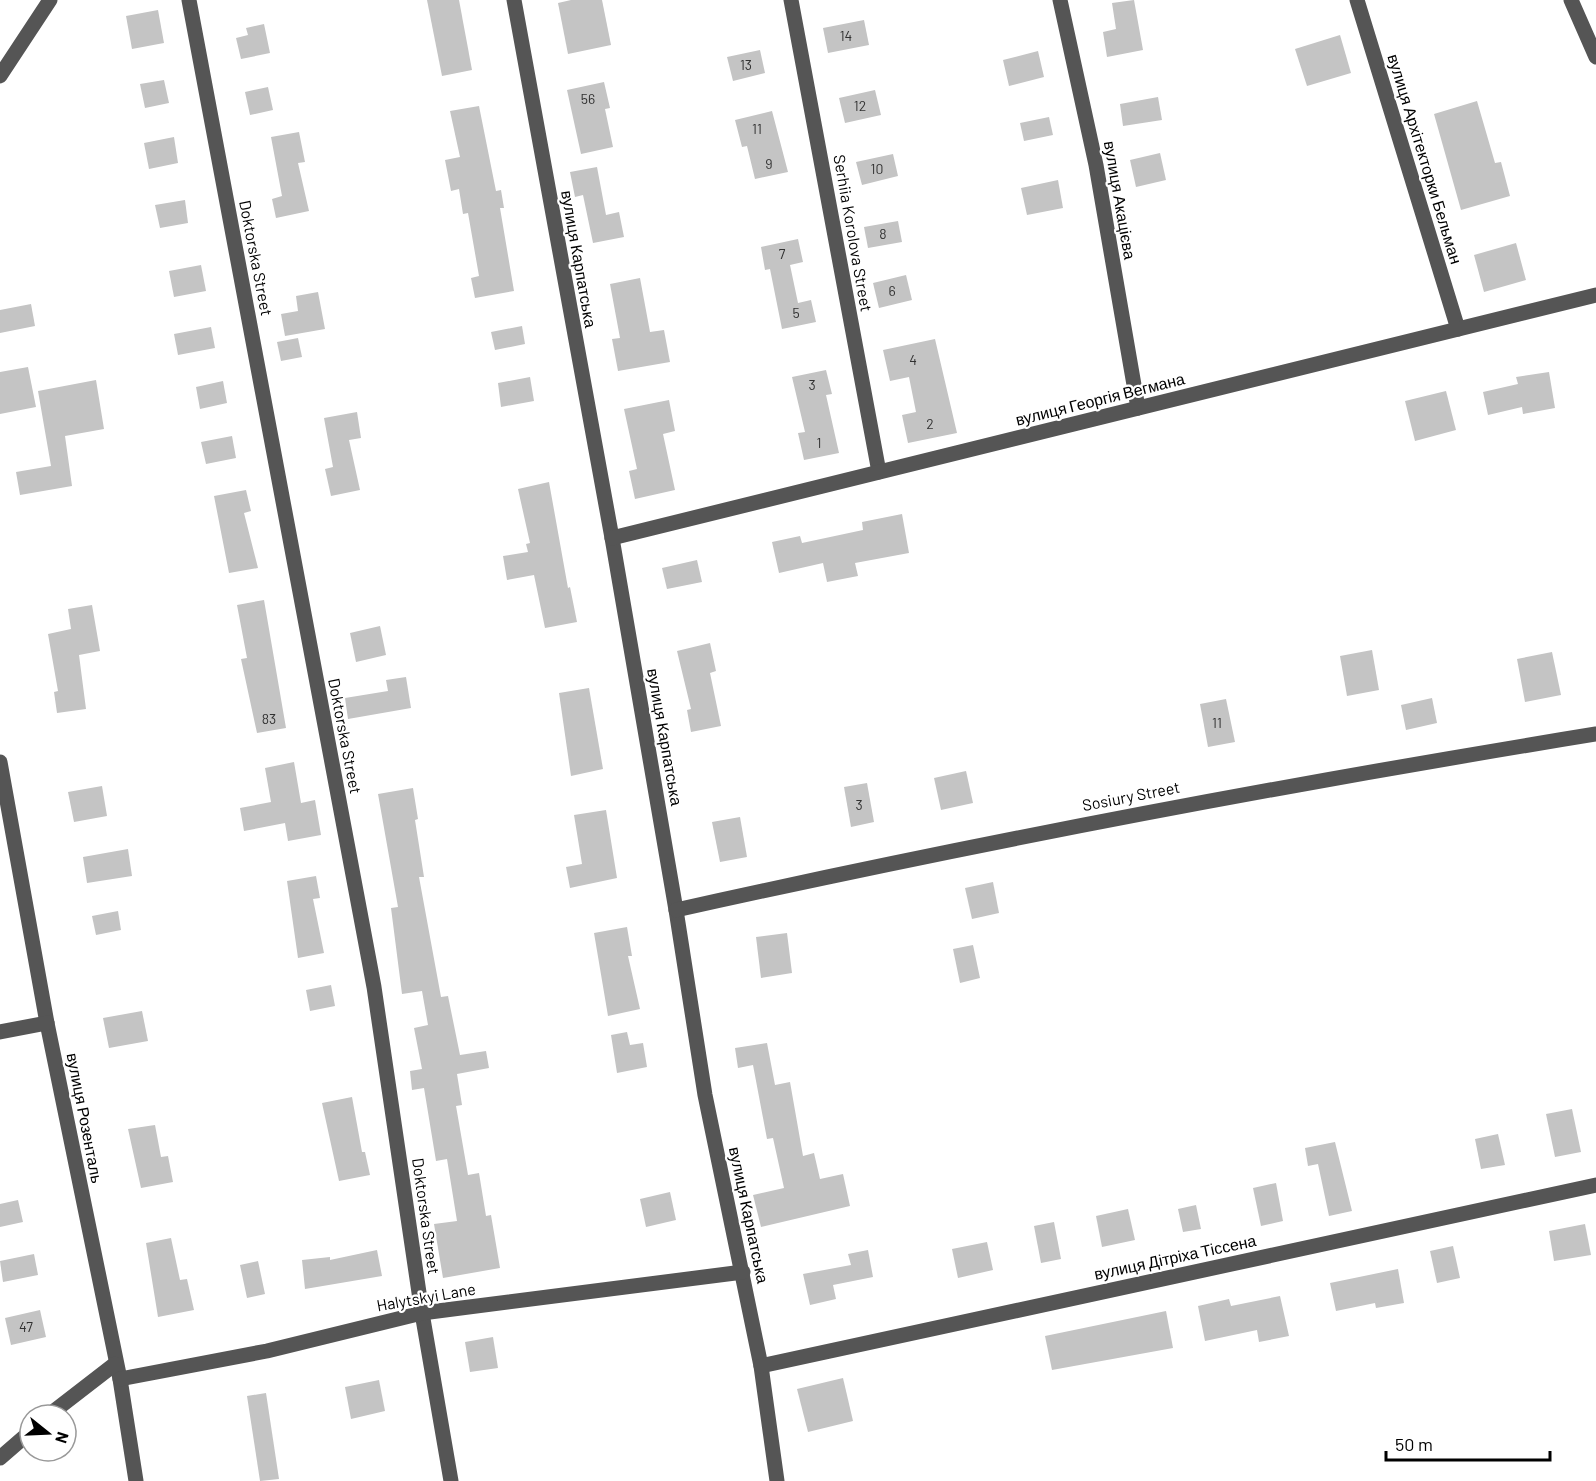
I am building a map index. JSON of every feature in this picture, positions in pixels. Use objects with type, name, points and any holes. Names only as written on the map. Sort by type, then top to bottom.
[{"type":"street","points":[[0,76],[50,0]]},
{"type":"street","name":"Doktorska Street","points":[[189,0],[374,987],[422,1313],[451,1481]]},
{"type":"street","name":"вулиця Карпатська","points":[[514,0],[612,538],[676,910],[705,1095],[761,1366],[777,1481]]},
{"type":"street","name":"Serhiia Korolova Street","points":[[791,0],[879,472]]},
{"type":"street","name":"вулиця Акацієва","points":[[1060,0],[1096,165],[1138,408]]},
{"type":"street","name":"вулиця Архітекторки Бельман","points":[[1357,0],[1458,329]]},
{"type":"street","points":[[1570,0],[1596,57]]},
{"type":"street","name":"вулиця Георгія Вегмана","points":[[612,538],[1596,295]]},
{"type":"street","name":"Sosiury Street","points":[[676,910],[1022,836],[1341,775],[1596,734]]},
{"type":"street","name":"вулиця Розенталь","points":[[0,762],[47,1023],[115,1364],[120,1379],[136,1481]]},
{"type":"street","points":[[0,1032],[47,1023]]},
{"type":"street","name":"вулиця Дітріха Тіссена","points":[[761,1366],[1596,1185]]},
{"type":"street","name":"Halytskyi Lane","points":[[120,1379],[267,1351],[422,1313],[743,1272]]},
{"type":"street","points":[[65,1403],[115,1364]]},
{"type":"street","points":[[0,1458],[18,1442]]},
{"type":"building","points":[[427,0],[459,0],[472,70],[442,76]]},
{"type":"building","points":[[571,0],[602,0],[611,45],[568,54],[558,3]]},
{"type":"building","points":[[1134,0],[1143,50],[1107,57],[1103,32],[1116,29],[1112,3]]},
{"type":"building","points":[[158,10],[164,43],[132,49],[126,16]]},
{"type":"building","points":[[864,20],[869,45],[828,53],[823,28]]},
{"type":"building","points":[[264,24],[270,53],[241,59],[236,38],[248,35],[246,28]]},
{"type":"building","points":[[1340,35],[1351,73],[1307,86],[1295,49]]},
{"type":"building","points":[[760,50],[765,73],[733,81],[727,57]]},
{"type":"building","points":[[1038,51],[1044,77],[1009,86],[1003,60]]},
{"type":"building","points":[[164,80],[169,103],[145,108],[140,84]]},
{"type":"building","points":[[604,82],[610,108],[605,109],[613,147],[581,154],[567,90]]},
{"type":"building","points":[[268,87],[273,110],[250,115],[245,92]]},
{"type":"building","points":[[875,90],[881,115],[845,123],[839,98]]},
{"type":"building","points":[[1158,97],[1162,120],[1123,126],[1120,104]]},
{"type":"building","points":[[1477,101],[1495,163],[1501,162],[1510,196],[1461,210],[1434,114]]},
{"type":"building","points":[[479,106],[496,191],[501,190],[504,208],[500,208],[514,291],[475,298],[471,278],[479,276],[468,213],[463,214],[459,189],[451,191],[445,160],[460,157],[450,111]]},
{"type":"building","points":[[772,111],[788,172],[755,179],[747,146],[742,147],[735,120]]},
{"type":"building","points":[[1049,117],[1053,135],[1024,141],[1020,123]]},
{"type":"building","points":[[299,132],[305,162],[298,163],[309,211],[276,218],[272,199],[282,196],[271,137]]},
{"type":"building","points":[[174,137],[178,163],[149,169],[144,143]]},
{"type":"building","points":[[1160,153],[1166,180],[1136,187],[1130,160]]},
{"type":"building","points":[[893,154],[898,176],[862,185],[856,162]]},
{"type":"building","points":[[597,167],[606,215],[619,212],[624,237],[593,243],[583,195],[575,197],[570,172]]},
{"type":"building","points":[[1058,180],[1063,208],[1027,215],[1021,188]]},
{"type":"building","points":[[185,200],[188,223],[160,228],[155,205]]},
{"type":"building","points":[[898,221],[902,242],[868,248],[864,227]]},
{"type":"building","points":[[798,239],[803,262],[790,265],[798,303],[811,300],[816,322],[782,329],[770,269],[765,270],[761,247]]},
{"type":"building","points":[[1516,243],[1526,280],[1484,292],[1474,255]]},
{"type":"building","points":[[201,265],[206,291],[174,297],[169,271]]},
{"type":"building","points":[[906,275],[912,300],[879,308],[873,283]]},
{"type":"building","points":[[640,278],[650,332],[664,330],[670,362],[618,371],[612,339],[620,338],[610,284]]},
{"type":"building","points":[[318,292],[325,329],[285,336],[281,314],[298,311],[296,296]]},
{"type":"building","points":[[31,304],[35,326],[0,333],[0,310]]},
{"type":"building","points":[[522,326],[525,344],[495,350],[491,332]]},
{"type":"building","points":[[211,327],[215,348],[178,355],[174,334]]},
{"type":"building","points":[[298,338],[302,357],[281,361],[277,342]]},
{"type":"building","points":[[935,339],[957,433],[908,443],[902,415],[916,412],[909,377],[890,381],[883,350]]},
{"type":"building","points":[[28,367],[36,407],[0,414],[0,372]]},
{"type":"building","points":[[826,370],[832,394],[826,395],[839,453],[804,460],[798,433],[805,432],[792,377]]},
{"type":"building","points":[[1549,372],[1555,408],[1523,414],[1522,407],[1488,415],[1483,392],[1518,384],[1516,377]]},
{"type":"building","points":[[530,377],[534,401],[501,407],[498,383]]},
{"type":"building","points":[[96,380],[104,429],[65,436],[72,486],[20,495],[16,472],[51,466],[38,391]]},
{"type":"building","points":[[223,381],[227,403],[200,409],[196,387]]},
{"type":"building","points":[[1446,391],[1456,430],[1415,441],[1405,401]]},
{"type":"building","points":[[669,400],[675,431],[663,434],[675,490],[635,499],[629,471],[637,469],[624,409]]},
{"type":"building","points":[[357,412],[361,438],[349,440],[360,490],[331,496],[325,469],[333,467],[324,418]]},
{"type":"building","points":[[232,436],[236,458],[206,464],[201,442]]},
{"type":"building","points":[[549,482],[568,588],[570,587],[577,622],[545,628],[534,575],[507,580],[503,556],[528,552],[526,544],[530,543],[518,489]]},
{"type":"building","points":[[246,490],[251,511],[244,513],[258,568],[229,573],[214,496]]},
{"type":"building","points":[[902,514],[909,553],[855,563],[858,576],[827,582],[823,563],[779,573],[772,542],[800,536],[802,543],[863,530],[862,522]]},
{"type":"building","points":[[697,560],[702,582],[667,589],[662,568]]},
{"type":"building","points":[[264,600],[286,728],[257,733],[241,659],[247,658],[237,605]]},
{"type":"building","points":[[92,605],[100,651],[79,655],[86,709],[57,713],[54,692],[58,691],[48,634],[71,629],[68,609]]},
{"type":"building","points":[[380,626],[386,655],[356,662],[350,633]]},
{"type":"building","points":[[710,643],[716,671],[710,673],[721,726],[691,732],[687,710],[691,709],[677,651]]},
{"type":"building","points":[[1372,650],[1379,690],[1347,696],[1340,656]]},
{"type":"building","points":[[1552,652],[1561,695],[1525,702],[1517,659]]},
{"type":"building","points":[[406,677],[411,708],[348,719],[345,698],[388,691],[386,680]]},
{"type":"building","points":[[589,688],[603,769],[571,776],[559,693]]},
{"type":"building","points":[[1432,698],[1437,723],[1406,730],[1401,705]]},
{"type":"building","points":[[1226,699],[1235,742],[1208,747],[1200,704]]},
{"type":"building","points":[[294,762],[301,803],[315,800],[321,835],[288,841],[285,823],[244,831],[240,808],[271,802],[265,768]]},
{"type":"building","points":[[966,771],[973,803],[941,810],[934,778]]},
{"type":"building","points":[[867,783],[874,822],[851,827],[844,787]]},
{"type":"building","points":[[102,786],[107,816],[74,822],[68,792]]},
{"type":"building","points":[[413,788],[418,819],[415,820],[424,877],[419,877],[441,997],[448,996],[460,1055],[486,1051],[489,1068],[457,1074],[462,1105],[456,1106],[468,1175],[479,1173],[486,1216],[491,1215],[500,1268],[443,1278],[434,1224],[457,1221],[447,1159],[436,1161],[424,1088],[412,1090],[410,1071],[422,1069],[414,1028],[428,1025],[422,991],[402,994],[391,908],[398,907],[378,794]]},
{"type":"building","points":[[606,810],[617,878],[570,888],[566,867],[582,864],[574,815]]},
{"type":"building","points":[[740,817],[747,857],[720,862],[712,822]]},
{"type":"building","points":[[128,849],[132,876],[87,883],[83,857]]},
{"type":"building","points":[[316,876],[320,898],[313,899],[324,953],[298,958],[287,881]]},
{"type":"building","points":[[993,882],[999,913],[972,919],[965,888]]},
{"type":"building","points":[[118,911],[121,930],[96,935],[92,916]]},
{"type":"building","points":[[627,927],[632,956],[628,956],[640,1009],[608,1016],[594,933]]},
{"type":"building","points":[[787,933],[792,973],[761,978],[756,937]]},
{"type":"building","points":[[973,945],[980,978],[960,983],[953,949]]},
{"type":"building","points":[[331,985],[335,1006],[310,1011],[306,990]]},
{"type":"building","points":[[142,1011],[148,1041],[109,1048],[103,1018]]},
{"type":"building","points":[[627,1032],[630,1045],[643,1043],[647,1067],[617,1073],[611,1035]]},
{"type":"building","points":[[767,1043],[775,1085],[790,1082],[803,1156],[814,1153],[820,1179],[843,1174],[850,1206],[761,1227],[753,1195],[784,1188],[773,1138],[767,1139],[753,1065],[738,1068],[735,1048]]},
{"type":"building","points":[[352,1097],[362,1152],[365,1152],[370,1175],[339,1181],[322,1103]]},
{"type":"building","points":[[1572,1109],[1581,1152],[1555,1157],[1546,1114]]},
{"type":"building","points":[[155,1125],[161,1157],[168,1156],[173,1182],[141,1188],[128,1129]]},
{"type":"building","points":[[1498,1134],[1505,1165],[1481,1169],[1475,1139]]},
{"type":"building","points":[[1335,1142],[1352,1211],[1329,1216],[1318,1164],[1308,1166],[1305,1148]]},
{"type":"building","points":[[1276,1183],[1283,1221],[1261,1226],[1253,1188]]},
{"type":"building","points":[[670,1192],[676,1220],[646,1227],[640,1199]]},
{"type":"building","points":[[18,1200],[23,1222],[0,1227],[0,1204]]},
{"type":"building","points":[[1196,1205],[1201,1229],[1183,1232],[1178,1209]]},
{"type":"building","points":[[1128,1209],[1135,1240],[1102,1247],[1096,1216]]},
{"type":"building","points":[[1054,1222],[1061,1259],[1041,1263],[1034,1226]]},
{"type":"building","points":[[1585,1224],[1591,1255],[1554,1261],[1549,1231]]},
{"type":"building","points":[[171,1238],[180,1280],[187,1279],[194,1310],[158,1317],[146,1243]]},
{"type":"building","points":[[987,1242],[993,1270],[958,1278],[952,1249]]},
{"type":"building","points":[[1453,1246],[1460,1278],[1437,1283],[1430,1251]]},
{"type":"building","points":[[377,1250],[382,1276],[305,1289],[302,1260],[330,1257],[330,1260]]},
{"type":"building","points":[[868,1250],[873,1277],[833,1285],[836,1299],[810,1305],[803,1274],[851,1265],[848,1254]]},
{"type":"building","points":[[34,1254],[38,1275],[3,1282],[0,1261]]},
{"type":"building","points":[[258,1261],[265,1294],[247,1298],[240,1265]]},
{"type":"building","points":[[1398,1269],[1404,1303],[1376,1308],[1375,1303],[1336,1311],[1330,1283]]},
{"type":"building","points":[[1280,1296],[1289,1336],[1259,1342],[1257,1330],[1205,1341],[1198,1306],[1229,1299],[1231,1306]]},
{"type":"building","points":[[40,1310],[46,1337],[11,1345],[5,1318]]},
{"type":"building","points":[[1166,1311],[1173,1348],[1052,1370],[1045,1336]]},
{"type":"building","points":[[493,1337],[498,1368],[470,1372],[465,1342]]},
{"type":"building","points":[[843,1378],[853,1421],[808,1432],[797,1389]]},
{"type":"building","points":[[379,1380],[385,1411],[351,1419],[345,1387]]},
{"type":"building","points":[[266,1393],[279,1479],[260,1481],[247,1396]]}]
